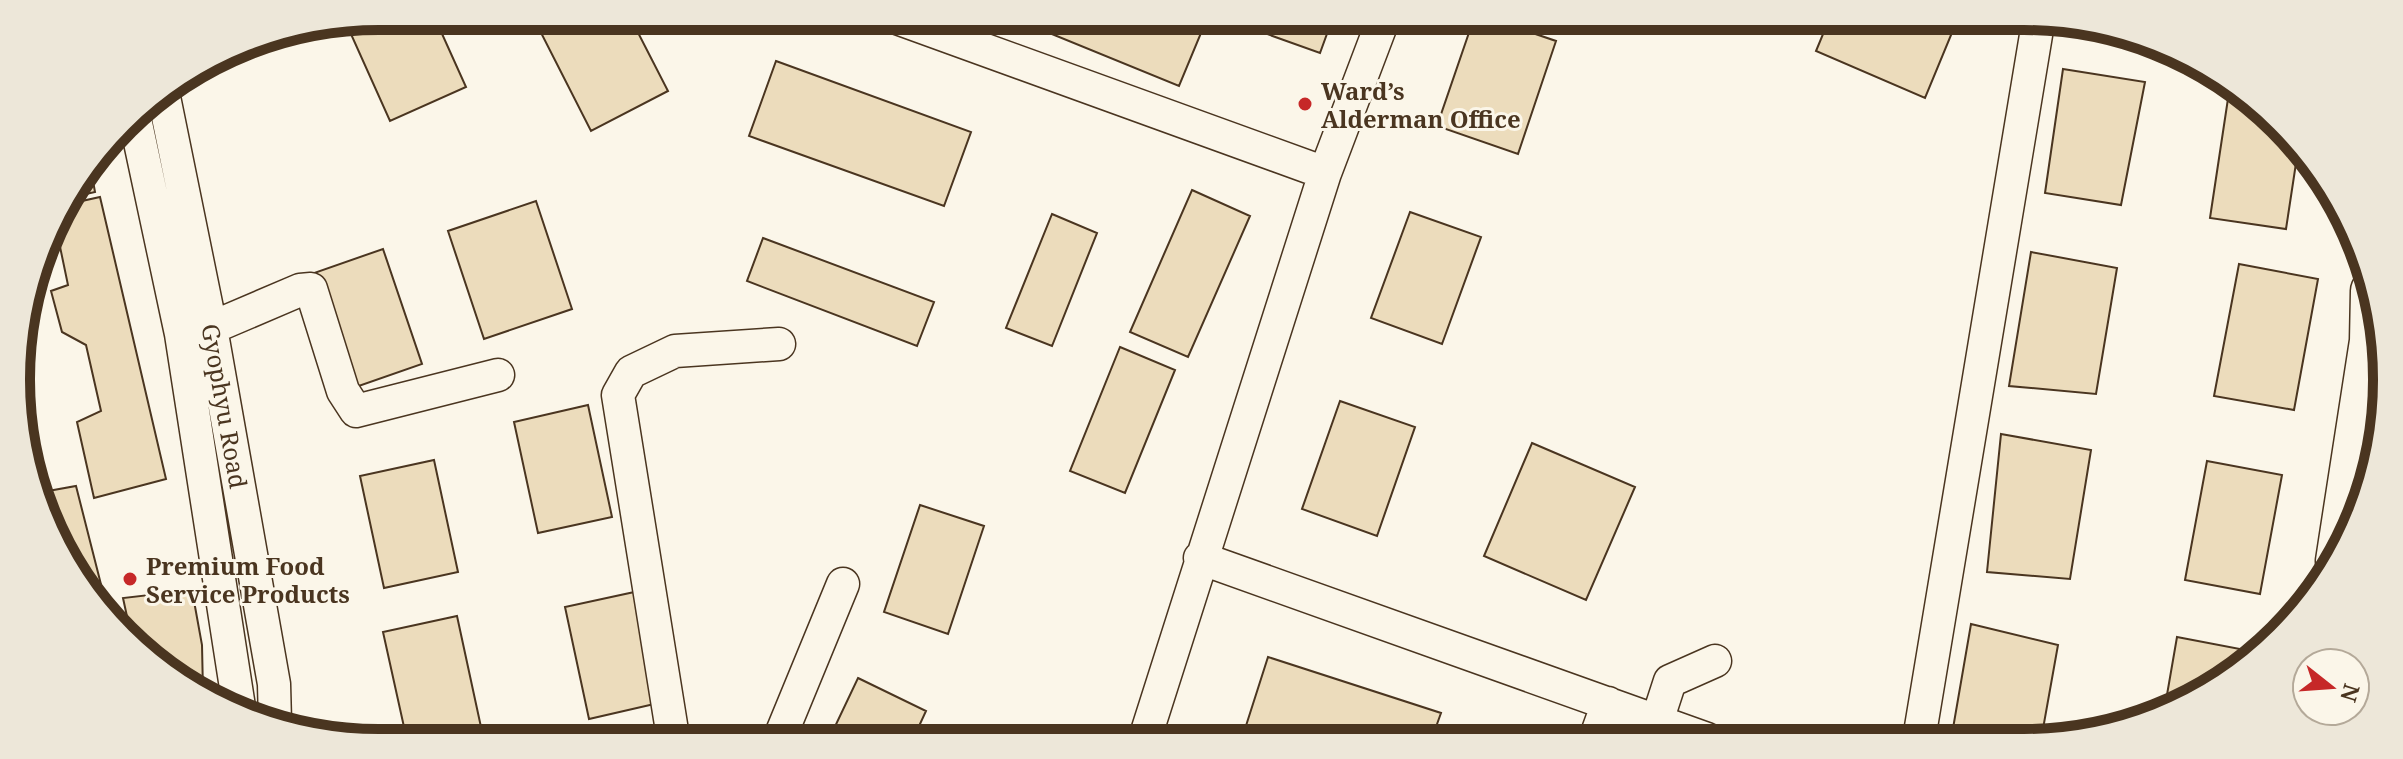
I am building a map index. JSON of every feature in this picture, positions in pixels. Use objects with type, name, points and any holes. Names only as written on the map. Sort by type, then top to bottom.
[{"type":"main road","points":[[2345,515],[2371,347]]},
{"type":"street","points":[[930,30],[1325,173]]},
{"type":"street","points":[[1148,729],[1325,173],[1379,30]]},
{"type":"street","points":[[1921,729],[2037,31]]},
{"type":"street","name":"Gyophyu Road","points":[[165,103],[211,328],[274,684],[275,712]]},
{"type":"street","name":"Gyophyu Road","points":[[137,128],[181,334],[238,698]]},
{"type":"street","points":[[211,328],[300,290],[311,289],[343,391],[356,411],[498,375]]},
{"type":"street","points":[[672,729],[618,395],[631,372],[675,351],[779,344]]},
{"type":"street","points":[[1200,558],[1679,729]]},
{"type":"street","points":[[783,729],[843,584]]},
{"type":"street","points":[[1657,721],[1670,681],[1715,661]]},
{"type":"street","points":[[1599,729],[1608,703]]},
{"type":"building","points":[[440,30],[466,87],[390,121],[350,32]]},
{"type":"building","points":[[540,30],[637,30],[668,91],[591,131]]},
{"type":"building","points":[[1042,30],[1202,30],[1179,86]]},
{"type":"building","points":[[1256,30],[1328,30],[1320,53]]},
{"type":"building","points":[[1470,30],[1524,30],[1556,41],[1518,154],[1437,126]]},
{"type":"building","points":[[1825,30],[1953,30],[1925,98],[1816,51]]},
{"type":"building","points":[[776,61],[971,132],[944,206],[749,136]]},
{"type":"building","points":[[2063,69],[2145,82],[2121,205],[2045,193]]},
{"type":"building","points":[[2228,96],[2271,132],[2296,161],[2286,229],[2210,218]]},
{"type":"building","points":[[93,180],[95,192],[83,195]]},
{"type":"building","points":[[1192,190],[1250,216],[1188,357],[1130,332]]},
{"type":"building","points":[[100,197],[166,479],[94,498],[77,422],[101,411],[86,345],[62,332],[51,291],[68,285],[59,242],[79,202]]},
{"type":"building","points":[[536,201],[572,309],[484,339],[448,231]]},
{"type":"building","points":[[1410,212],[1481,237],[1442,344],[1371,318]]},
{"type":"building","points":[[1052,214],[1097,233],[1052,346],[1006,328]]},
{"type":"building","points":[[763,238],[934,302],[917,346],[747,281]]},
{"type":"building","points":[[383,249],[422,364],[353,388],[314,273]]},
{"type":"building","points":[[2031,252],[2117,268],[2096,394],[2009,386]]},
{"type":"building","points":[[2239,264],[2318,279],[2294,410],[2214,396]]},
{"type":"building","points":[[1120,347],[1175,370],[1125,493],[1070,471]]},
{"type":"building","points":[[1340,401],[1415,427],[1377,536],[1302,509]]},
{"type":"building","points":[[588,405],[612,517],[538,533],[514,422]]},
{"type":"building","points":[[2001,434],[2091,450],[2070,579],[1987,572]]},
{"type":"building","points":[[1532,443],[1635,487],[1586,600],[1484,556]]},
{"type":"building","points":[[434,460],[458,572],[384,588],[360,476]]},
{"type":"building","points":[[2207,461],[2282,475],[2260,594],[2185,580]]},
{"type":"building","points":[[76,486],[103,594],[66,534],[49,491]]},
{"type":"building","points":[[920,505],[984,526],[948,634],[884,612]]},
{"type":"building","points":[[192,590],[202,645],[203,681],[167,657],[132,627],[123,598]]},
{"type":"building","points":[[639,591],[663,702],[589,719],[565,607]]},
{"type":"building","points":[[457,616],[481,727],[404,729],[383,632]]},
{"type":"building","points":[[1971,624],[2058,645],[2043,728],[1953,729]]},
{"type":"building","points":[[2177,637],[2245,650],[2218,670],[2166,698]]},
{"type":"building","points":[[1268,657],[1441,713],[1435,729],[1245,729]]},
{"type":"building","points":[[858,678],[926,711],[918,729],[834,729]]},
{"type":"place","name":"Ward’s Alderman Office","points":[[1305,104]]},
{"type":"place","name":"Premium Food Service Products","points":[[130,579]]}]
